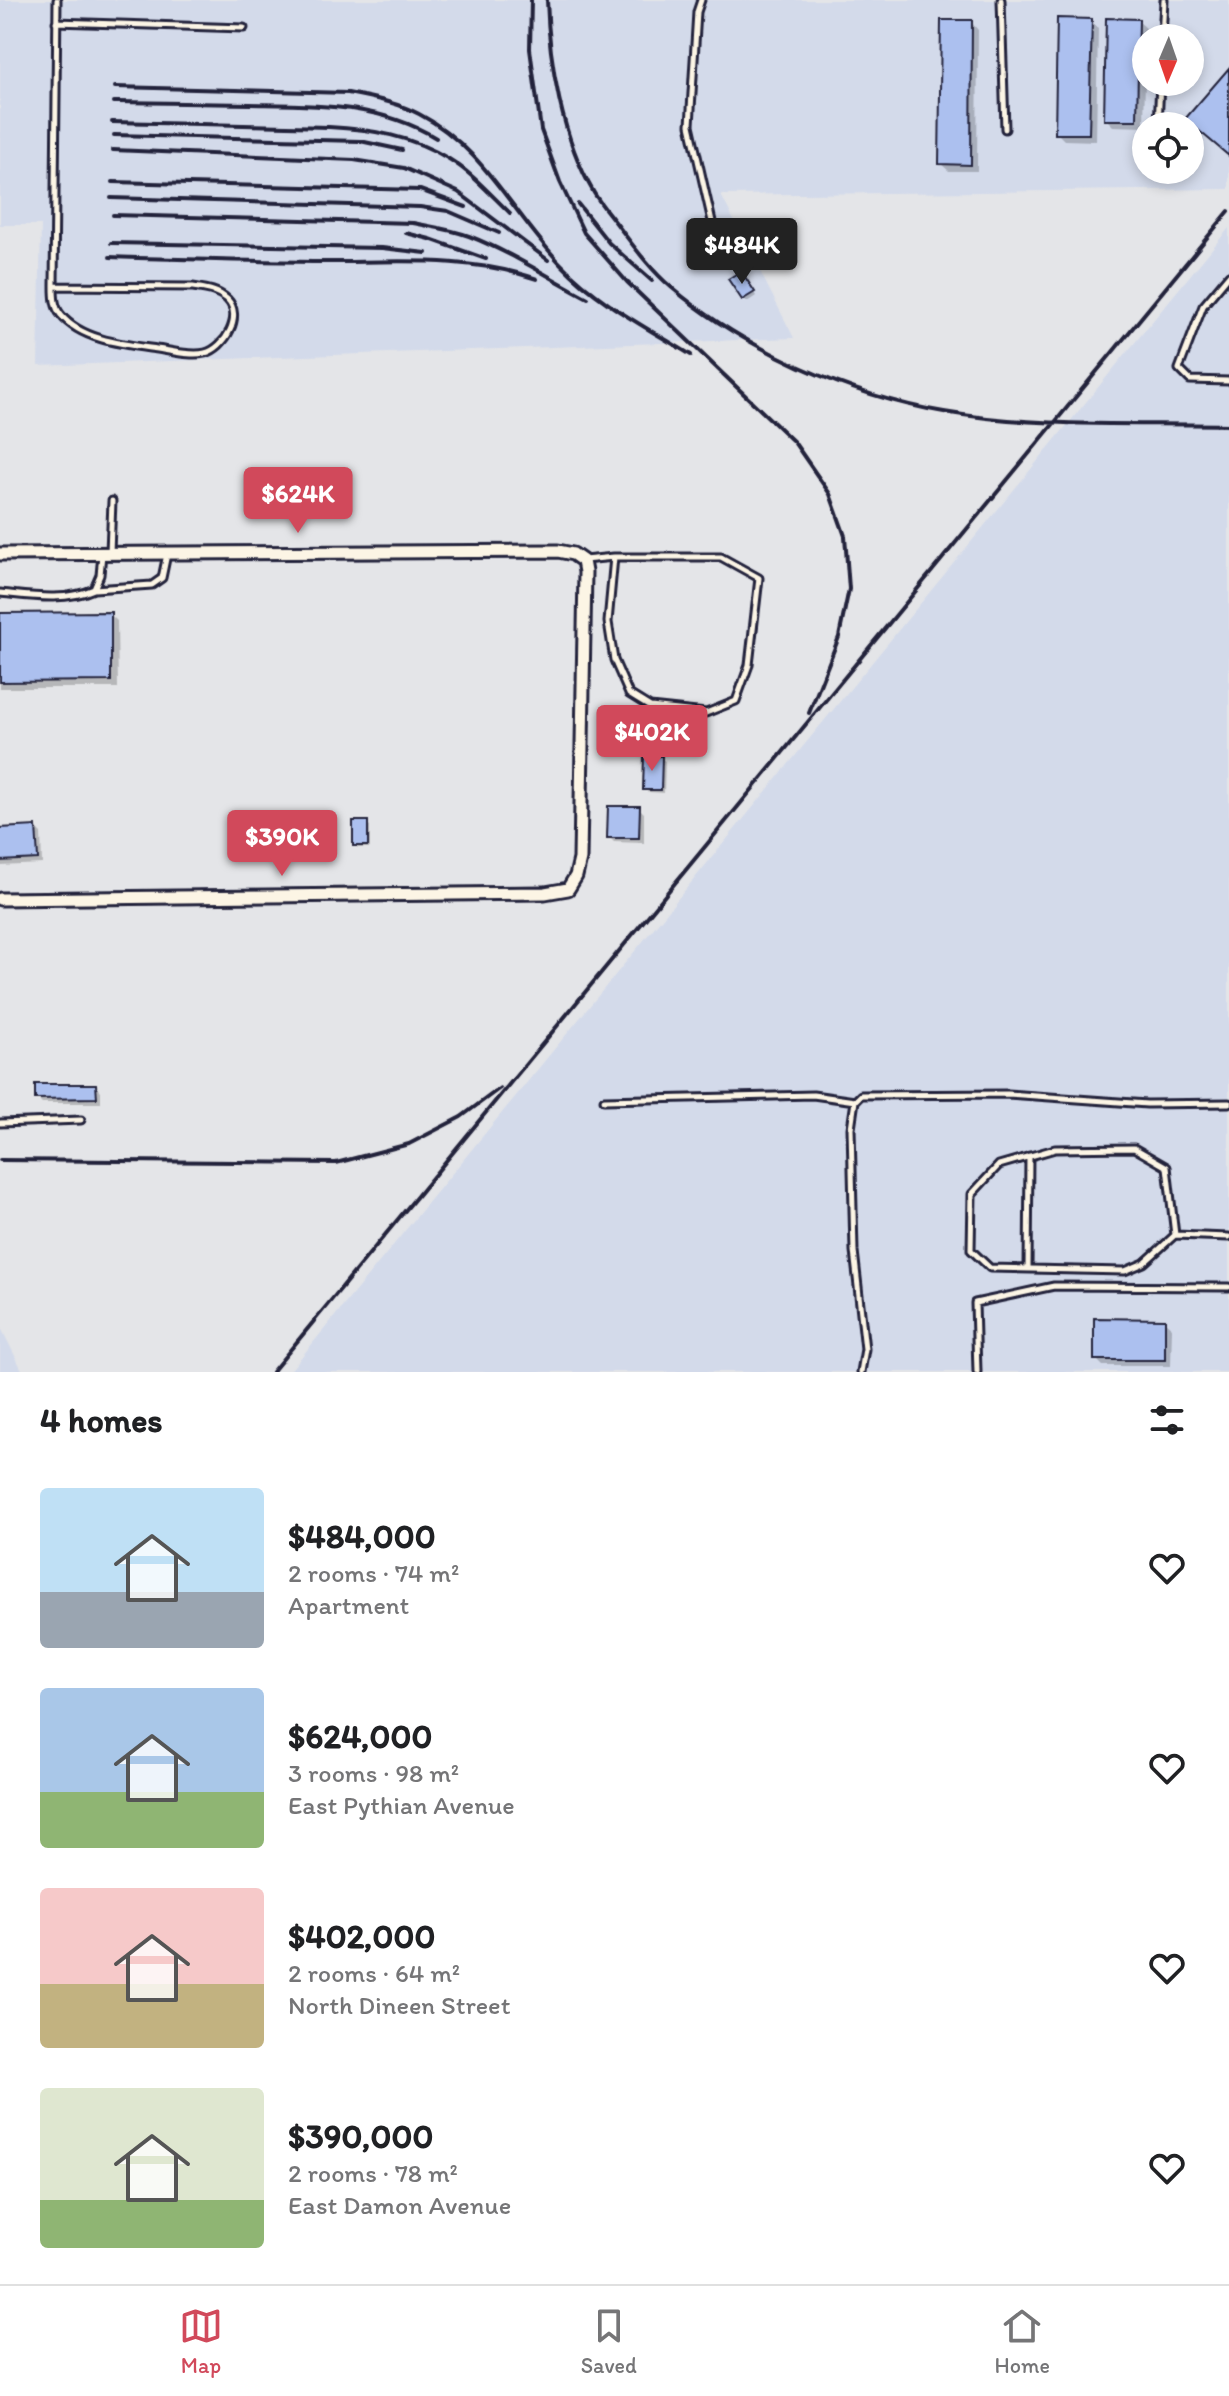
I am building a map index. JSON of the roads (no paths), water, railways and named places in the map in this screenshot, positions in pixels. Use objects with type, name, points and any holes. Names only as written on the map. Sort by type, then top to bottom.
[{"type":"street","points":[[0,554],[558,551],[573,554],[583,561],[585,572],[580,859],[576,876],[568,889],[545,893],[0,899]]},
{"type":"lane","points":[[54,286],[193,287],[214,290],[229,301],[233,310],[232,323],[220,346],[206,353],[190,354],[128,345],[95,336],[73,326],[59,313],[54,299],[54,286],[56,22],[57,0]]},
{"type":"lane","points":[[701,0],[697,12],[690,125],[716,239]]},
{"type":"lane","points":[[1001,0],[1005,129]]},
{"type":"lane","points":[[1163,24],[1164,0]]},
{"type":"lane","points":[[56,22],[244,28]]},
{"type":"lane","points":[[1229,275],[1203,306],[1179,369],[1190,380],[1229,381]]},
{"type":"lane","points":[[94,589],[106,553],[112,501]]},
{"type":"lane","points":[[0,593],[54,597],[82,594],[94,589],[152,585],[162,578],[167,553]]},
{"type":"lane","points":[[583,561],[614,557],[721,557],[759,578],[749,665],[736,701],[706,713],[650,707],[629,694],[614,660],[608,622],[614,557]]},
{"type":"lane","points":[[861,1372],[865,1349],[854,1251],[851,1128],[855,1101],[861,1095],[1008,1094],[1147,1104],[1229,1103]]},
{"type":"lane","points":[[604,1100],[813,1095],[855,1101]]},
{"type":"lane","points":[[0,1123],[81,1120]]},
{"type":"lane","points":[[1175,1235],[1167,1167],[1134,1148],[1055,1149],[1029,1156],[999,1165],[972,1194],[971,1250],[990,1268],[1125,1271],[1144,1263],[1175,1235],[1229,1237]]},
{"type":"lane","points":[[1028,1269],[1029,1156]]},
{"type":"lane","points":[[977,1372],[975,1303],[1054,1286],[1229,1287]]},
{"type":"railway","points":[[531,0],[530,49],[541,130],[560,182],[584,233],[627,282],[794,442],[830,494],[845,536],[849,589],[839,637],[809,713]]},
{"type":"railway","points":[[547,0],[559,100],[573,149],[594,193],[657,273],[700,310],[731,330],[765,350],[836,382],[908,405],[944,412],[1050,423],[1229,425]]},
{"type":"railway","points":[[115,87],[348,93],[411,110],[442,128],[461,144],[575,278],[623,314],[691,355]]},
{"type":"railway","points":[[114,102],[346,108],[392,118],[436,138]]},
{"type":"railway","points":[[112,122],[329,127],[391,135],[449,159],[473,177],[510,213]]},
{"type":"railway","points":[[114,135],[360,141],[402,150]]},
{"type":"railway","points":[[113,150],[354,160],[404,168],[458,192],[548,260]]},
{"type":"railway","points":[[113,182],[420,190],[466,207]]},
{"type":"railway","points":[[111,198],[420,207],[448,211],[499,233]]},
{"type":"railway","points":[[578,204],[609,243],[652,281]]},
{"type":"railway","points":[[272,1372],[1229,211]]},
{"type":"railway","points":[[113,215],[413,223],[484,242],[588,298]]},
{"type":"railway","points":[[406,233],[486,259]]},
{"type":"railway","points":[[111,243],[382,248],[426,253]]},
{"type":"railway","points":[[110,257],[454,263],[510,271],[537,279]]},
{"type":"railway","points":[[0,1160],[336,1163],[409,1144],[461,1117],[500,1088]]}]
